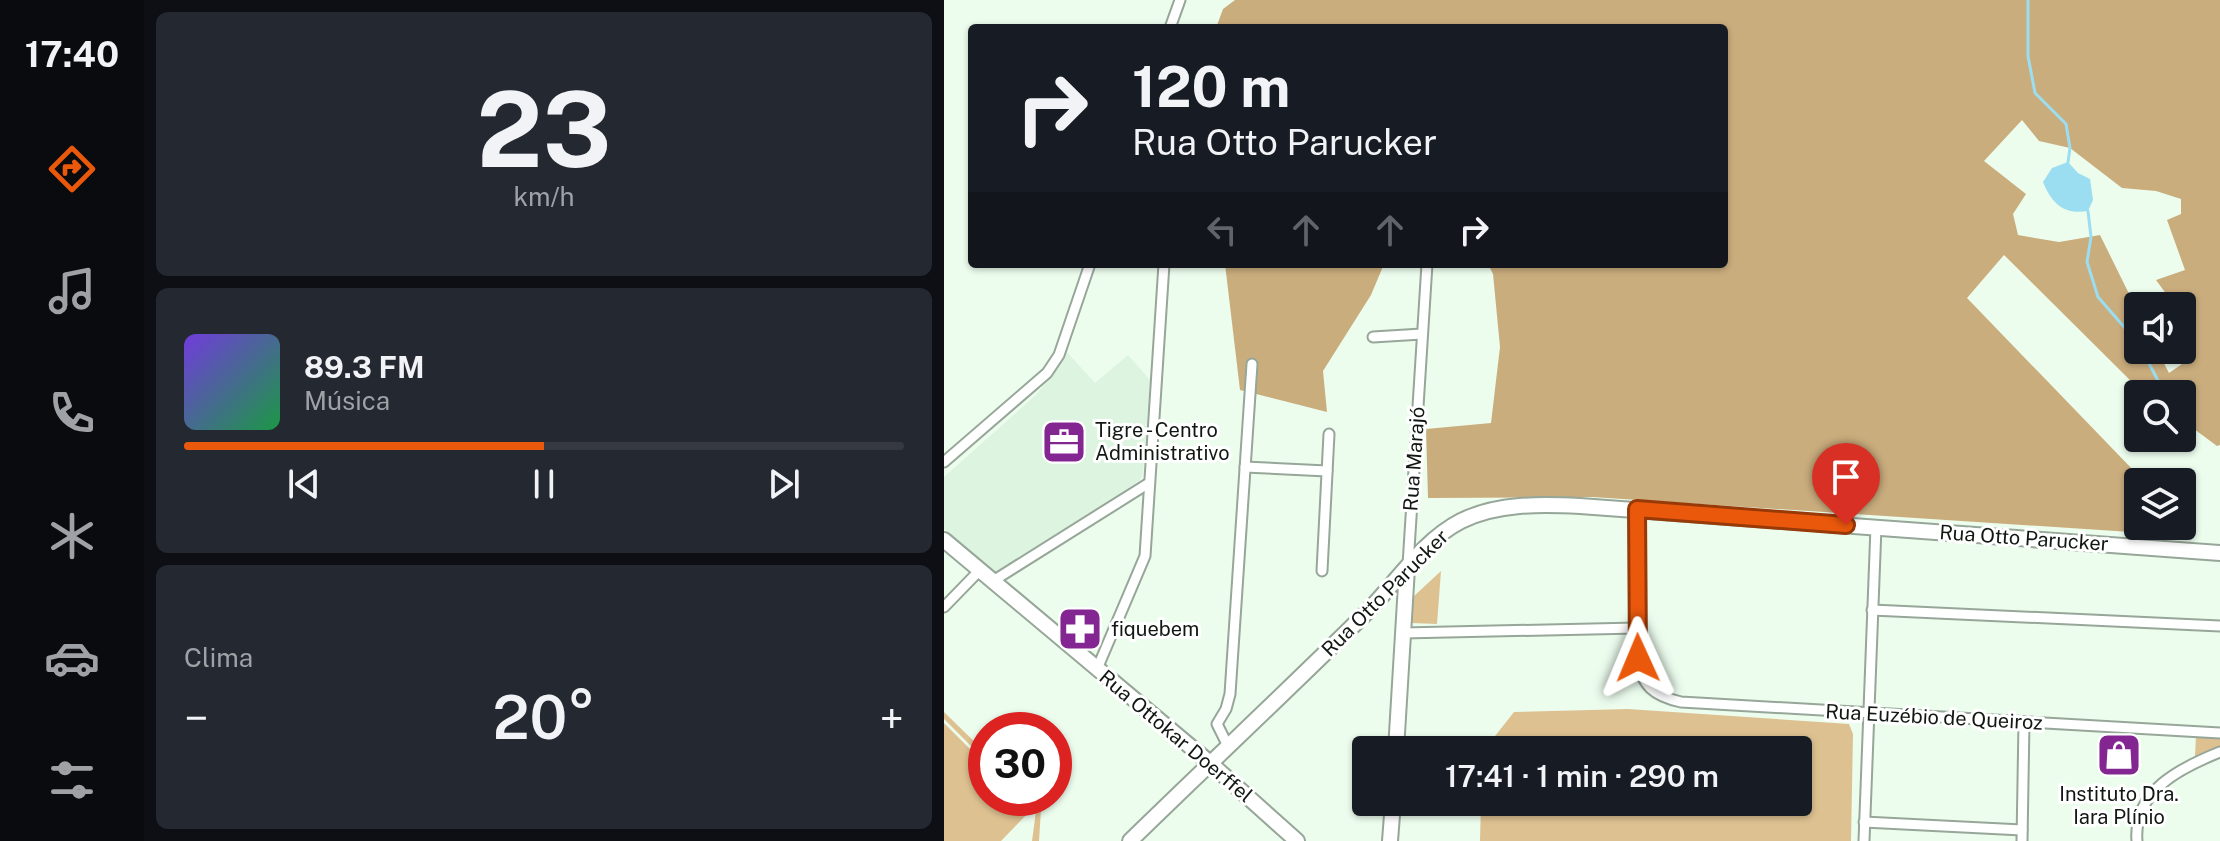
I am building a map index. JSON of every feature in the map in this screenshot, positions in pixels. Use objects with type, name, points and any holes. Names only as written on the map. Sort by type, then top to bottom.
[{"type":"main road","name":"Rua Otto Parucker","points":[[1130,841],[1377,602],[1447,529],[1484,512],[1518,506],[1553,505],[1637,509],[2220,553]]},
{"type":"main road","name":"Rua Ottokar Doerffel","points":[[944,540],[1210,763],[1297,841]]},
{"type":"main road","name":"Rua Marajó","points":[[1397,736],[1407,568]]},
{"type":"main road","points":[[1377,602],[1393,599],[1405,612]]},
{"type":"main road","points":[[1189,746],[1228,746]]},
{"type":"main road","points":[[1390,841],[1392,816]]},
{"type":"street","points":[[1171,24],[1180,0]]},
{"type":"street","points":[[944,462],[1047,373],[1059,355],[1089,268]]},
{"type":"street","points":[[1097,669],[1142,566],[1146,545],[1164,268]]},
{"type":"street","name":"Rua Marajó","points":[[1407,568],[1427,268]]},
{"type":"street","points":[[1373,337],[1422,334]]},
{"type":"street","points":[[1228,746],[1217,724],[1230,694],[1252,364]]},
{"type":"street","points":[[1322,571],[1329,434]]},
{"type":"street","points":[[1245,467],[1327,471]]},
{"type":"street","points":[[993,581],[1149,483]]},
{"type":"street","points":[[1403,633],[1637,628],[1637,509]]},
{"type":"street","points":[[1864,841],[1876,527]]},
{"type":"street","points":[[944,607],[980,570]]},
{"type":"street","points":[[1872,610],[2220,626]]},
{"type":"street","name":"Rua Euzébio de Queiroz","points":[[1637,628],[1639,672],[1650,691],[1681,702],[2220,733]]},
{"type":"street","points":[[1864,822],[2022,836],[2024,722]]},
{"type":"street","points":[[2137,841],[2138,817],[2160,785],[2178,770],[2220,752]]},
{"type":"shaded area","points":[[1235,0],[2220,0],[2220,445],[2217,446],[2196,430],[2196,380],[2130,380],[2004,255],[1967,298],[2131,468],[2124,468],[2124,532],[1592,497],[1428,498],[1426,429],[1491,423],[1500,347],[1490,268],[1728,268],[1728,24],[1217,24],[1223,9]],"holes":[[[2022,120],[2039,141],[2070,148],[2122,188],[2156,191],[2181,199],[2181,214],[2167,220],[2185,270],[2156,280],[2165,292],[2196,292],[2196,364],[2182,364],[2169,373],[2164,364],[2124,364],[2124,292],[2128,292],[2100,235],[2059,242],[2018,235],[2013,214],[2026,194],[1984,161]]]},
{"type":"shaded area","points":[[1225,268],[1382,268],[1371,295],[1323,371],[1327,412],[1240,390]]},
{"type":"shaded area","name":"Tigre - Centro Administrativo","points":[[1066,351],[1095,383],[1128,355],[1150,380],[1143,473],[1140,480],[1002,573],[995,572],[944,529],[944,477],[1036,395]]},
{"type":"shaded area","points":[[1441,571],[1437,624],[1411,623],[1413,597]]},
{"type":"shaded area","points":[[1628,709],[1849,724],[1853,734],[1851,841],[1480,841],[1481,816],[1812,816],[1812,736],[1495,736],[1514,712]]},
{"type":"shaded area","points":[[944,712],[968,735],[968,743],[944,719]]},
{"type":"shaded area","points":[[944,723],[968,747],[968,816],[1025,816],[1001,841],[944,841]]},
{"type":"shaded area","points":[[2196,735],[2220,736],[2220,746],[2195,756]]},
{"type":"shaded area","points":[[1035,816],[1041,816],[1039,841],[1032,841]]},
{"type":"water","points":[[2068,162],[2078,173],[2090,179],[2093,200],[2088,211],[2072,211],[2060,206],[2043,182],[2052,168]]},
{"type":"waterway","points":[[2028,0],[2028,56],[2035,93],[2066,124],[2070,148],[2068,162]]},
{"type":"waterway","points":[[2088,211],[2091,237],[2087,262],[2098,297],[2124,327]]},
{"type":"waterway","points":[[2149,364],[2158,380]]},
{"type":"place","name":"Tigre - Centro Administrativo","points":[[1064,442]]},
{"type":"place","name":"fiquebem","points":[[1080,629]]},
{"type":"place","name":"Instituto Dra. Iara Plínio","points":[[2119,755]]},
{"type":"route","points":[[1638,658],[1637,509],[1846,525]]}]
